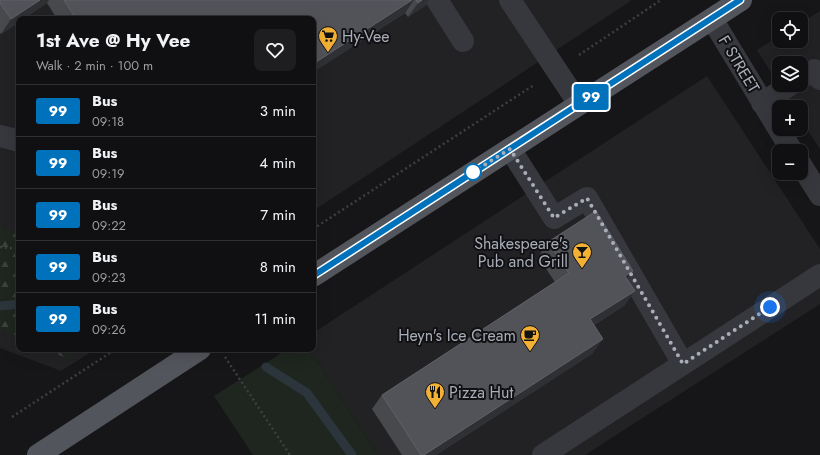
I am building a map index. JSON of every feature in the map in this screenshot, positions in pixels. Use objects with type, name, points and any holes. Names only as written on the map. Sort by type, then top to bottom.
[{"type":"main road","points":[[316,274],[740,0]]},
{"type":"main road","points":[[38,455],[195,352]]},
{"type":"street","points":[[437,0],[463,41]]},
{"type":"street","points":[[510,0],[579,104]]},
{"type":"street","name":"F STREET","points":[[712,19],[788,144]]},
{"type":"street","points":[[808,74],[814,70],[820,79]]},
{"type":"street","points":[[762,103],[779,92]]},
{"type":"street","points":[[0,136],[16,140]]},
{"type":"street","points":[[510,149],[554,218],[587,198],[683,364]]},
{"type":"street","points":[[808,174],[818,187]]},
{"type":"street","points":[[543,455],[820,275]]},
{"type":"path","points":[[316,227],[661,0]]},
{"type":"path","points":[[0,247],[16,249]]},
{"type":"path","points":[[12,417],[111,352]]},
{"type":"path","points":[[227,361],[290,455]]},
{"type":"shaded area","points":[[0,0],[632,0],[316,209],[316,16],[16,16],[16,352],[91,352],[61,371],[0,348]]},
{"type":"shaded area","points":[[820,11],[820,149],[808,131],[808,100],[789,100],[783,92],[808,92],[808,56],[772,56],[772,74],[757,50],[772,40],[772,48],[808,48],[808,19]]},
{"type":"shaded area","points":[[707,76],[772,176],[772,180],[775,180],[820,249],[820,304],[585,455],[378,455],[311,352],[316,352],[316,331]]},
{"type":"green space","points":[[0,227],[16,233],[16,336],[0,329]]},
{"type":"green space","points":[[53,352],[76,352],[68,359]]},
{"type":"green space","points":[[283,352],[311,352],[378,455],[253,455],[214,396]]},
{"type":"building","points":[[0,0],[40,0],[11,19],[0,3]]},
{"type":"building","name":"Hy-Vee","points":[[64,0],[412,0],[316,62],[316,16],[74,16]]},
{"type":"building","points":[[596,211],[633,271],[625,276],[635,291],[590,319],[603,339],[424,455],[421,455],[382,395],[569,273],[548,242]]},
{"type":"waterway","points":[[0,306],[16,304]]},
{"type":"waterway","points":[[266,367],[307,393],[352,455]]},
{"type":"bus line","name":"99","points":[[316,274],[740,0]]},
{"type":"place","name":"Hy-Vee","points":[[328,53]]},
{"type":"place","name":"Shakespeare's Pub and Grill","points":[[582,269]]},
{"type":"place","name":"Heyn's Ice Cream","points":[[530,352]]},
{"type":"place","name":"Pizza Hut","points":[[435,409]]},
{"type":"route","points":[[473,172],[510,149],[554,218],[587,198],[683,364],[770,307]]}]
